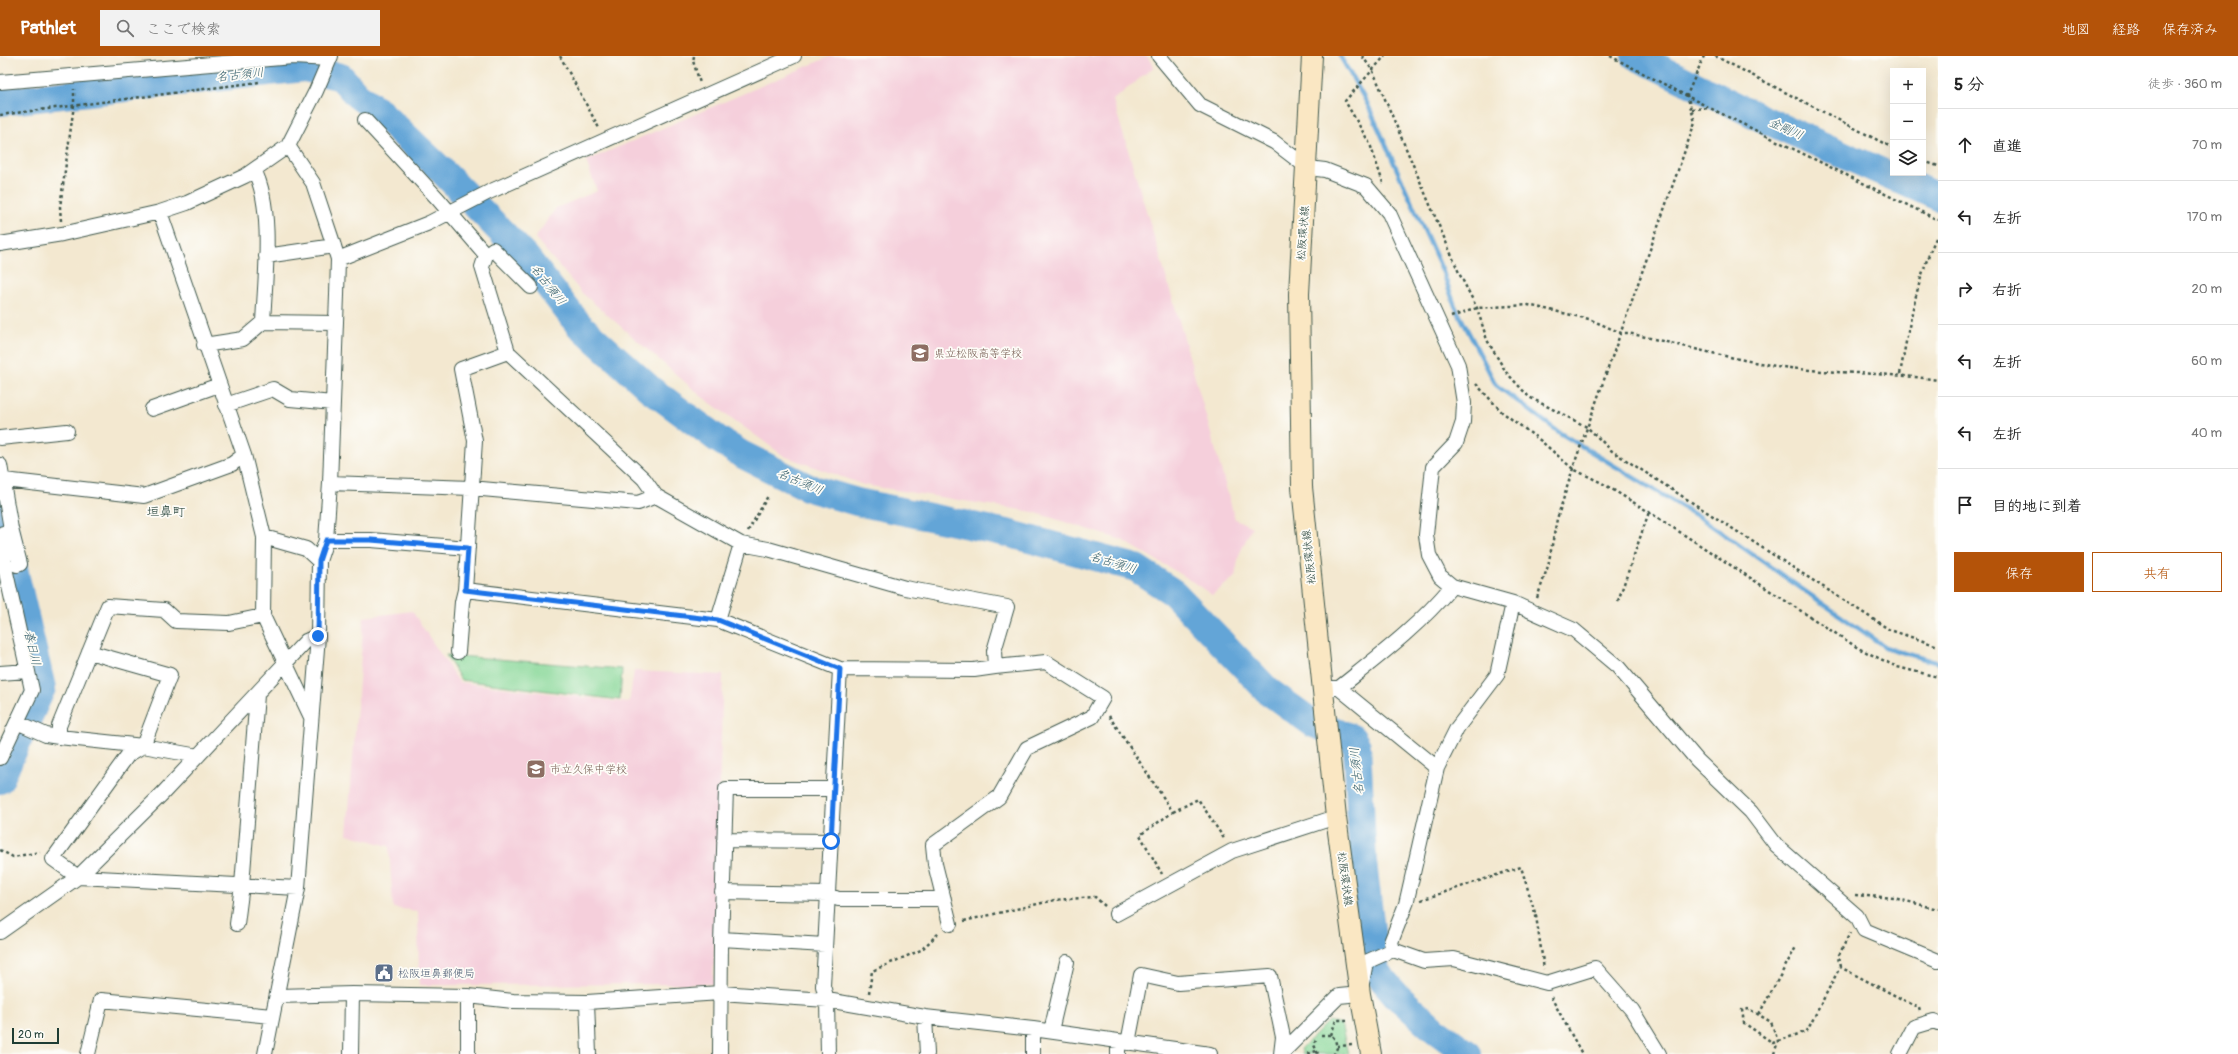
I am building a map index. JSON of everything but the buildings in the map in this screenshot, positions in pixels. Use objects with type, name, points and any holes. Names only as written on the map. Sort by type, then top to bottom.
[{"type":"main road","name":"松阪環状線","points":[[1312,65],[1308,168],[1300,294],[1302,487],[1329,693],[1330,760],[1336,817],[1360,994],[1371,1054]]},
{"type":"street","points":[[0,82],[293,56],[330,58],[316,91],[288,146],[245,176],[187,203],[160,212],[62,234],[0,244]]},
{"type":"street","points":[[1159,56],[1200,105],[1274,142],[1308,168],[1325,170],[1366,186],[1389,213],[1458,365],[1464,403],[1463,422],[1456,443],[1433,466],[1426,535],[1429,555],[1440,576],[1452,586],[1533,610],[1574,630],[1618,667],[1697,760],[1751,812],[1776,845],[1857,916],[1864,930],[1938,961]]},
{"type":"street","points":[[338,260],[448,213],[489,192],[704,97],[789,57]]},
{"type":"street","points":[[365,120],[438,198],[448,213],[486,255]]},
{"type":"street","points":[[265,1054],[272,1016],[278,996],[298,888],[318,636],[319,561],[326,540],[330,483],[338,260],[313,182],[288,146]]},
{"type":"street","points":[[254,170],[260,180],[266,226],[263,322]]},
{"type":"street","points":[[160,212],[204,345],[244,455],[264,537],[263,616],[312,717]]},
{"type":"street","points":[[266,256],[334,246]]},
{"type":"street","points":[[531,287],[493,249],[486,255],[482,267],[508,352],[644,478],[656,496],[741,544],[768,549],[905,588],[1007,607],[994,651],[995,667]]},
{"type":"street","points":[[204,345],[243,339],[263,322],[336,323]]},
{"type":"street","points":[[458,652],[462,602],[465,590],[475,441],[461,369],[508,352]]},
{"type":"street","points":[[152,409],[219,385]]},
{"type":"street","points":[[226,405],[273,389],[290,399],[333,403]]},
{"type":"street","points":[[0,438],[66,431]]},
{"type":"street","points":[[4,480],[144,496],[232,464],[244,455]]},
{"type":"street","points":[[0,465],[4,480],[11,529],[20,564],[8,567]]},
{"type":"street","points":[[330,483],[471,488],[638,503],[656,496]]},
{"type":"street","points":[[0,758],[32,690],[8,567],[3,533]]},
{"type":"street","points":[[264,537],[306,549],[319,561]]},
{"type":"street","points":[[326,540],[371,540],[468,548]]},
{"type":"street","points":[[718,620],[741,544]]},
{"type":"street","points":[[1437,768],[1329,693],[1408,632],[1435,607],[1452,586]]},
{"type":"street","points":[[465,590],[718,620],[840,669],[974,670],[1046,662],[1103,698],[1092,717],[1027,748],[999,797],[933,845],[935,864],[950,924]]},
{"type":"street","points":[[1393,950],[1391,942],[1406,904],[1437,768],[1457,728],[1497,675],[1513,603]]},
{"type":"street","points":[[59,737],[59,726],[108,606],[164,610],[176,621],[229,623],[263,616]]},
{"type":"street","points":[[0,932],[78,877],[257,695],[306,641],[318,636]]},
{"type":"street","points":[[89,652],[170,675],[143,746],[128,755],[53,859],[78,877],[298,888]]},
{"type":"street","points":[[828,1054],[827,1000],[823,986],[840,669]]},
{"type":"street","points":[[0,673],[28,671]]},
{"type":"street","points":[[237,924],[242,885],[257,695]]},
{"type":"street","points":[[17,722],[46,735],[143,746],[198,756]]},
{"type":"street","points":[[720,1054],[722,892],[726,789],[834,789]]},
{"type":"street","points":[[1116,914],[1232,851],[1336,817]]},
{"type":"street","points":[[724,840],[831,841]]},
{"type":"street","points":[[722,892],[828,894],[838,899],[944,899]]},
{"type":"street","points":[[721,939],[825,945]]},
{"type":"street","points":[[1281,1054],[1339,996],[1360,994],[1366,962],[1393,950],[1424,961],[1454,959],[1547,983],[1595,968],[1632,1010],[1659,1054]]},
{"type":"street","points":[[1051,1031],[1067,962]]},
{"type":"street","points":[[1121,1046],[1141,976],[1178,983],[1270,976],[1283,1037],[1281,1054]]},
{"type":"street","points":[[278,996],[352,994],[468,996],[513,1001],[588,1002],[720,993],[827,1000],[925,1016],[1033,1028],[1121,1046],[1210,1054]]},
{"type":"street","points":[[351,1054],[352,994]]},
{"type":"street","points":[[468,996],[468,1054]]},
{"type":"street","points":[[88,1054],[101,1000],[272,1016]]},
{"type":"street","points":[[588,1002],[589,1054]]},
{"type":"street","points":[[925,1016],[926,1054]]},
{"type":"street","points":[[1900,1054],[1914,1027],[1931,1023]]},
{"type":"street","points":[[1033,1028],[1033,1054]]},
{"type":"path","points":[[560,56],[606,140]]},
{"type":"path","points":[[694,56],[693,61],[704,97]]},
{"type":"path","points":[[1362,56],[1373,70],[1460,275],[1477,308],[1487,340],[1506,372],[1529,397],[1587,427],[1612,451],[1890,630],[1938,646]]},
{"type":"path","points":[[1384,186],[1370,144],[1346,101],[1385,56]]},
{"type":"path","points":[[1610,56],[1710,108],[1938,220]]},
{"type":"path","points":[[1533,610],[1548,566],[1556,519],[1695,122],[1687,95],[1704,56]]},
{"type":"path","points":[[1715,56],[1890,146]]},
{"type":"path","points":[[0,115],[74,104],[259,82]]},
{"type":"path","points":[[62,234],[60,207],[74,104]]},
{"type":"path","points":[[1692,109],[1710,108]]},
{"type":"path","points":[[1926,162],[1938,166]]},
{"type":"path","points":[[1900,374],[1919,280],[1936,236]]},
{"type":"path","points":[[1438,322],[1477,308],[1528,305],[1589,319],[1620,333],[1765,364],[1825,371],[1900,374],[1938,380]]},
{"type":"path","points":[[1458,365],[1502,412],[1541,441],[1573,469],[1602,483],[1649,512],[1858,648],[1897,667],[1938,677]]},
{"type":"path","points":[[741,544],[768,496]]},
{"type":"path","points":[[1618,601],[1649,512]]},
{"type":"path","points":[[1092,717],[1109,716],[1173,812]]},
{"type":"path","points":[[1168,886],[1140,835],[1173,812],[1198,799],[1232,851]]},
{"type":"path","points":[[0,850],[13,857],[39,851],[53,859]]},
{"type":"path","points":[[1406,904],[1521,867],[1536,916],[1547,983],[1551,996],[1582,1054]]},
{"type":"path","points":[[1835,897],[1853,895],[1894,898],[1938,909]]},
{"type":"path","points":[[867,1007],[872,971],[920,950],[950,924],[1055,900],[1095,897],[1116,914]]},
{"type":"path","points":[[1774,1054],[1778,1041],[1771,1022],[1749,1009],[1742,1010],[1744,1023],[1773,1043],[1778,1041],[1807,1030],[1840,967],[1838,957],[1850,933],[1861,926]]},
{"type":"path","points":[[1759,1014],[1796,947]]},
{"type":"path","points":[[1840,967],[1919,1008],[1931,1023]]},
{"type":"path","points":[[1330,1035],[1336,1020],[1347,1020],[1349,1026]]},
{"type":"path","points":[[1318,1054],[1314,1045],[1318,1038],[1325,1034],[1330,1035],[1335,1039],[1337,1046],[1334,1054]]},
{"type":"path","points":[[1337,1046],[1353,1045],[1352,1039]]},
{"type":"path","points":[[1308,1054],[1316,1051]]},
{"type":"shaded area","name":"県立松阪高等学校","points":[[831,56],[1147,56],[1154,67],[1113,100],[1176,310],[1235,519],[1252,527],[1239,555],[1235,577],[1212,595],[1184,576],[1122,540],[1033,512],[864,485],[784,456],[701,396],[582,293],[535,238],[556,208],[597,191],[586,161]]},
{"type":"shaded area","name":"市立久保中学校","points":[[412,611],[459,682],[629,703],[634,671],[723,675],[713,984],[419,985],[418,911],[393,908],[389,846],[347,834],[364,617]]},
{"type":"green space","points":[[446,655],[622,669],[620,700],[461,680]]},
{"type":"green space","points":[[1328,1021],[1341,1024],[1348,1054],[1303,1054],[1301,1049]]},
{"type":"waterway","points":[[1340,56],[1367,103],[1443,272],[1455,306],[1496,385],[1560,433],[1699,517],[1885,647],[1938,663]]},
{"type":"waterway","name":"金剛川","points":[[1635,56],[1761,118],[1938,197]]},
{"type":"waterway","name":"名古須川","points":[[0,102],[304,68],[341,77],[357,95],[380,112],[441,170],[525,256],[579,325],[650,389],[719,440],[741,454],[809,488],[857,502],[1007,533],[1136,568],[1174,593],[1268,691],[1314,724],[1352,738],[1357,746],[1363,862],[1376,972],[1397,996],[1434,1029],[1468,1054]]},
{"type":"waterway","name":"春日川","points":[[0,510],[42,688],[0,780]]},
{"type":"place","name":"県立松阪高等学校","points":[[920,353]]},
{"type":"place","name":"市立久保中学校","points":[[536,769]]},
{"type":"place","name":"松阪垣鼻郵便局","points":[[384,973]]},
{"type":"district","name":"垣鼻町","points":[[166,512]]},
{"type":"route","points":[[318,636],[319,561],[326,540],[371,540],[468,548],[465,590],[718,620],[840,669],[831,841]]}]
